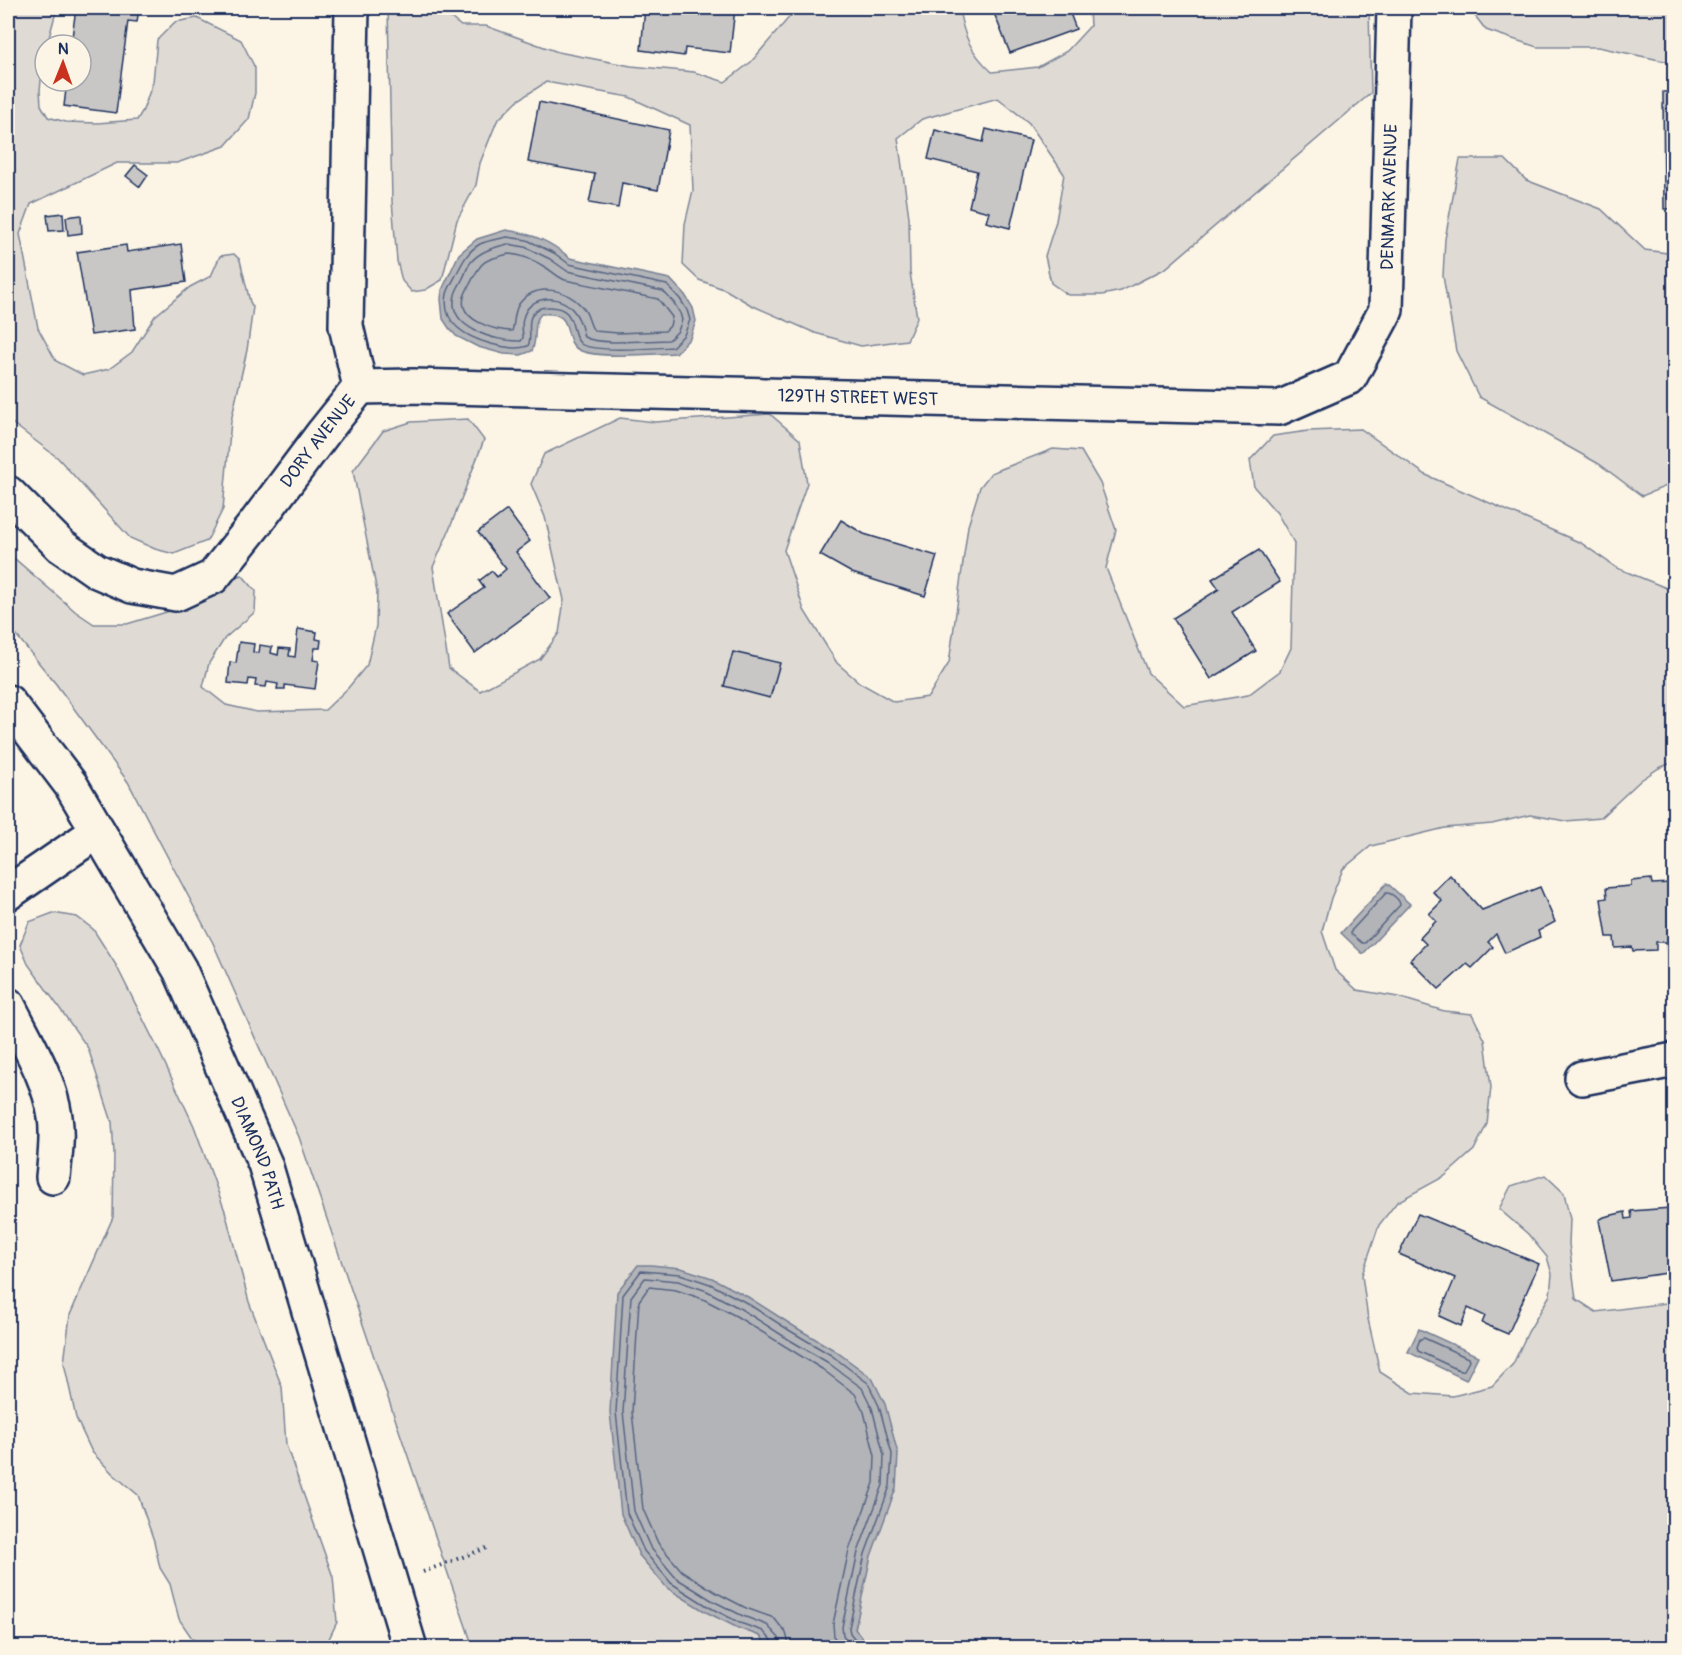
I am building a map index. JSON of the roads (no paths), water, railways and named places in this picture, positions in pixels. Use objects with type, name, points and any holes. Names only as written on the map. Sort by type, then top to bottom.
[{"type":"street","name":"DORY AVENUE","points":[[8,493],[61,546],[97,571],[132,586],[176,594],[213,577],[360,387],[346,326],[352,8]]},
{"type":"street","name":"DENMARK AVENUE","points":[[1350,377],[1386,310],[1394,8]]},
{"type":"street","name":"129TH STREET WEST","points":[[360,387],[413,386],[1279,408],[1350,377]]},
{"type":"street","name":"DIAMOND PATH","points":[[8,702],[71,785],[180,970],[265,1164],[410,1647]]},
{"type":"street","points":[[8,893],[98,831]]},
{"type":"street","points":[[8,1005],[39,1066],[50,1095],[56,1130],[53,1177]]},
{"type":"street","points":[[1582,1078],[1674,1060]]},
{"type":"water","points":[[506,230],[541,239],[570,258],[670,279],[685,295],[693,308],[696,321],[690,338],[676,353],[626,355],[587,353],[573,345],[564,321],[552,314],[541,314],[537,322],[532,351],[521,355],[504,354],[478,347],[456,336],[443,319],[442,290],[459,254],[477,239]]},
{"type":"water","points":[[1387,883],[1410,904],[1363,954],[1341,933]]},
{"type":"water","points":[[638,1265],[681,1268],[712,1278],[748,1297],[834,1350],[872,1378],[885,1404],[898,1454],[896,1488],[871,1556],[855,1629],[870,1647],[768,1647],[760,1636],[706,1612],[667,1588],[639,1555],[621,1514],[610,1412],[617,1292]]},
{"type":"water","points":[[1419,1329],[1478,1356],[1466,1380],[1408,1352]]}]
